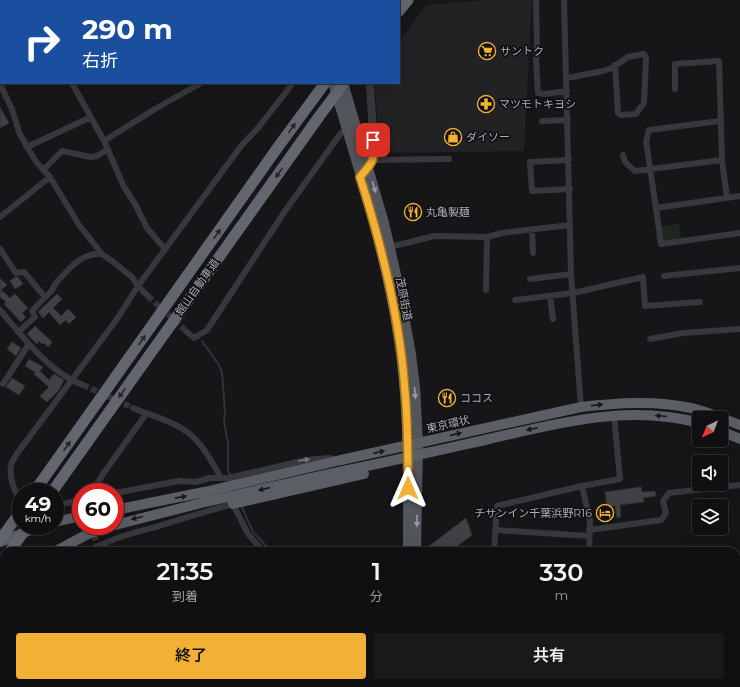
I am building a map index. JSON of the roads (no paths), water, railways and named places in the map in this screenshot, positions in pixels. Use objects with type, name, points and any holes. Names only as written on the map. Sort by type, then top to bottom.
[{"type":"highway","points":[[400,10],[408,0]]},
{"type":"highway","name":"館山自動車道","points":[[40,483],[324,84]]},
{"type":"highway","name":"館山自動車道","points":[[59,483],[342,84]]},
{"type":"highway","name":"東京環状","points":[[124,508],[204,492],[581,407],[630,402],[654,403],[690,408],[740,425]]},
{"type":"highway","name":"東京環状","points":[[124,522],[204,502],[409,456],[569,422],[614,415],[646,415],[692,422]]},
{"type":"highway","points":[[728,434],[740,439]]},
{"type":"highway","points":[[233,504],[380,470],[409,456]]},
{"type":"highway","points":[[1,539],[12,524]]},
{"type":"highway","points":[[1,539],[13,535]]},
{"type":"highway","points":[[13,547],[22,535]]},
{"type":"highway","points":[[64,547],[86,535]]},
{"type":"main road","name":"茂原街道","points":[[333,84],[369,204],[385,265],[398,334],[405,389],[416,547]]},
{"type":"main road","name":"茂原街道","points":[[343,84],[371,164],[398,283],[411,354],[415,387],[418,443],[409,456],[408,547]]},
{"type":"street","points":[[536,0],[536,59],[538,92],[545,94],[567,91]]},
{"type":"street","points":[[564,0],[571,274],[581,407]]},
{"type":"street","points":[[567,78],[602,71],[615,66],[628,57],[644,54],[646,58],[644,103],[636,114],[621,115],[618,113],[615,66]]},
{"type":"street","points":[[675,90],[675,64],[719,61],[722,160],[727,198]]},
{"type":"street","points":[[0,84],[12,109],[19,132],[27,147],[37,163],[50,177],[79,226],[102,254],[112,260],[132,277],[138,286],[148,296]]},
{"type":"street","points":[[73,84],[92,117],[108,149],[124,188],[135,204],[147,228],[165,249]]},
{"type":"street","points":[[104,141],[155,109],[199,84]]},
{"type":"street","points":[[13,483],[11,466],[16,455],[117,319],[138,286],[240,146],[258,128],[293,84]]},
{"type":"street","points":[[360,177],[371,164],[374,154],[370,84]]},
{"type":"street","points":[[27,147],[92,117]]},
{"type":"street","points":[[542,121],[568,120]]},
{"type":"street","points":[[720,121],[649,130],[646,142],[661,244],[740,233]]},
{"type":"street","points":[[187,332],[194,338],[207,330],[285,211],[341,133],[347,129]]},
{"type":"street","points":[[43,170],[62,151],[91,157],[97,156],[108,149]]},
{"type":"street","points":[[623,155],[625,162],[636,171],[722,160]]},
{"type":"street","points":[[371,164],[449,159]]},
{"type":"street","points":[[569,160],[530,162],[532,191],[570,189]]},
{"type":"street","points":[[0,217],[50,177]]},
{"type":"street","points":[[656,208],[740,196]]},
{"type":"street","points":[[390,246],[434,236],[487,237],[502,233],[570,225]]},
{"type":"street","points":[[532,229],[533,252]]},
{"type":"street","points":[[486,290],[487,237]]},
{"type":"street","points":[[0,251],[16,273],[24,272],[45,297]]},
{"type":"street","points":[[18,332],[35,317],[32,311],[81,257],[102,254]]},
{"type":"street","points":[[664,276],[740,268]]},
{"type":"street","points":[[530,278],[571,274]]},
{"type":"street","points":[[514,300],[573,293],[643,276],[645,306],[700,302]]},
{"type":"street","points":[[550,296],[553,319]]},
{"type":"street","points":[[0,310],[29,344],[57,370],[72,381],[83,385]]},
{"type":"street","points":[[650,339],[683,333],[740,329]]},
{"type":"street","points":[[3,384],[29,344]]},
{"type":"street","points":[[133,408],[174,424],[189,433],[197,440],[207,454],[221,478]]},
{"type":"street","points":[[98,483],[103,474],[146,414]]},
{"type":"street","points":[[494,547],[497,506],[582,486],[620,479],[614,415]]},
{"type":"street","points":[[124,491],[179,481],[196,482],[210,478],[228,478],[306,460],[329,458],[341,460]]},
{"type":"street","points":[[496,530],[589,533],[661,520],[666,514],[663,500],[669,493],[740,485]]},
{"type":"street","points":[[582,486],[590,521],[589,547]]},
{"type":"street","points":[[96,547],[198,513],[233,504],[248,534],[259,547]]},
{"type":"street","points":[[1,539],[9,547]]},
{"type":"waterway","points":[[202,341],[219,365],[222,372],[225,413],[224,421],[228,444],[228,470],[231,477]]},
{"type":"waterway","points":[[241,505],[253,532],[267,547]]},
{"type":"tunnel","points":[[148,296],[187,332]]},
{"type":"tunnel","points":[[83,385],[133,408]]},
{"type":"tunnel","points":[[94,535],[98,546]]},
{"type":"place","name":"サントク","points":[[487,51]]},
{"type":"place","name":"マツモトキヨシ","points":[[486,104]]},
{"type":"place","name":"ダイソー","points":[[453,137]]},
{"type":"place","name":"丸亀製麺","points":[[413,212]]},
{"type":"place","name":"ココス","points":[[447,398]]},
{"type":"place","name":"チサンイン千葉浜野R16","points":[[605,513]]}]
